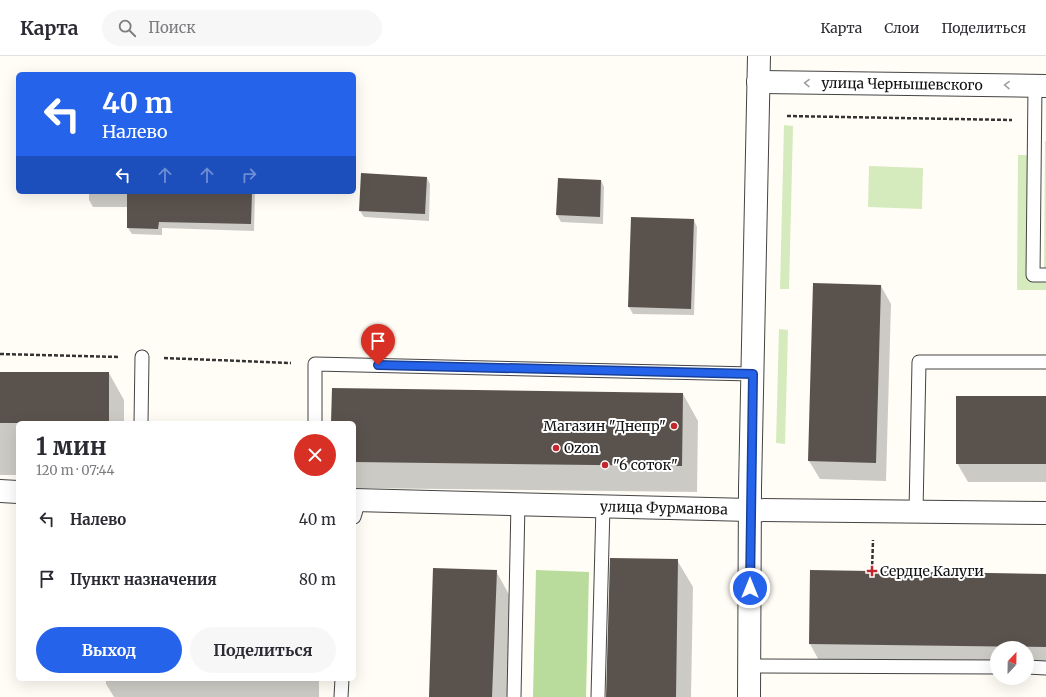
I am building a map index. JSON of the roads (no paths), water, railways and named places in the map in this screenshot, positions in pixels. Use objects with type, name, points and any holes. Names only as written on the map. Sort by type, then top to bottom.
[{"type":"street","points":[[749,697],[750,510],[759,56]]},
{"type":"street","name":"улица Чернышевского","points":[[758,82],[1040,86]]},
{"type":"street","points":[[0,491],[16,492]]},
{"type":"street","name":"улица Фурманова","points":[[356,505],[518,504],[750,510],[1046,513]]},
{"type":"lane","points":[[1040,86],[1034,121],[1033,275],[1046,275]]},
{"type":"lane","points":[[141,421],[142,357]]},
{"type":"lane","points":[[916,512],[919,362],[1046,362]]},
{"type":"lane","points":[[315,421],[315,364],[753,374]]},
{"type":"lane","points":[[514,697],[518,504]]},
{"type":"lane","points":[[598,697],[603,506]]},
{"type":"lane","points":[[750,666],[990,667]]},
{"type":"lane","points":[[1034,667],[1046,668]]},
{"type":"lane","points":[[342,681],[342,697]]},
{"type":"place","name":"Магазин \"Днепр\"","points":[[674,426]]},
{"type":"place","name":"Ozon","points":[[556,448]]},
{"type":"place","name":"\"6 соток\"","points":[[605,465]]},
{"type":"place","name":"Сердце Калуги","points":[[872,571]]}]
